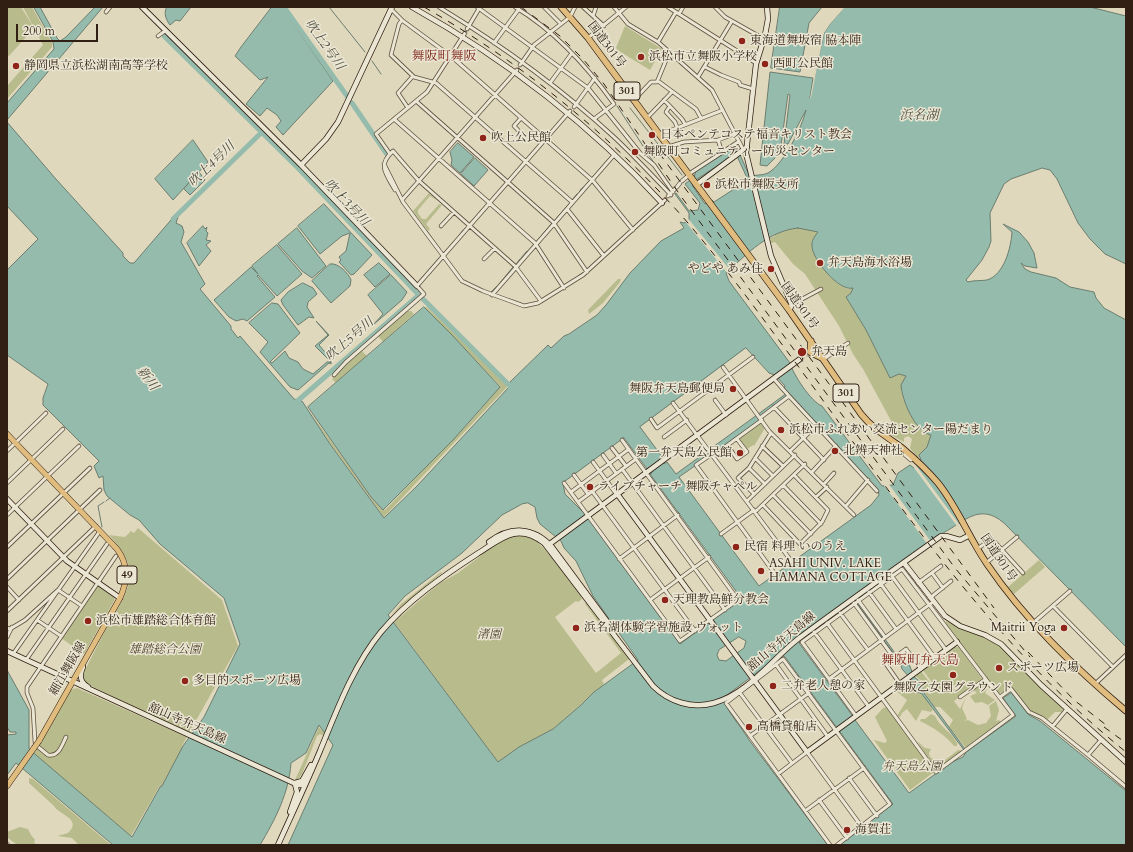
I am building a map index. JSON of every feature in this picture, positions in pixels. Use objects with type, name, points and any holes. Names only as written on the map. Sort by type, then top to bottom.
[{"type":"highway","name":"国道301号","points":[[561,7],[588,38],[748,255],[790,308],[862,416],[915,460],[943,490],[986,563],[1033,623],[1094,684],[1126,711]]},
{"type":"highway","points":[[811,341],[809,352],[824,359]]},
{"type":"main road","name":"細江舞阪線","points":[[7,434],[119,551],[125,564],[126,580],[120,598],[36,745],[7,786]]},
{"type":"street","points":[[106,12],[110,7]]},
{"type":"street","points":[[142,7],[301,165],[424,294],[346,362],[334,375]]},
{"type":"street","points":[[412,7],[464,35],[516,71],[569,112],[664,201],[587,272],[541,302],[532,306],[524,306],[464,283],[399,195],[384,164],[390,154],[393,151],[419,182],[516,267],[541,302]]},
{"type":"street","points":[[439,7],[494,43],[550,83],[594,119],[673,192]]},
{"type":"street","points":[[469,28],[479,7],[588,88],[640,153],[654,165],[673,192]]},
{"type":"street","points":[[515,7],[551,33],[572,53],[595,78],[614,104],[594,119]]},
{"type":"street","points":[[544,7],[561,24]]},
{"type":"street","points":[[522,64],[533,48],[570,17],[575,7]]},
{"type":"street","points":[[583,7],[604,26]]},
{"type":"street","points":[[593,16],[596,7]]},
{"type":"street","points":[[614,7],[618,14],[630,26],[658,42],[712,90],[743,152],[752,175],[766,239],[772,260],[790,308],[821,290]]},
{"type":"street","points":[[588,38],[626,7]]},
{"type":"street","points":[[668,7],[719,41],[756,63]]},
{"type":"street","points":[[658,42],[677,13],[683,7]]},
{"type":"street","points":[[715,7],[722,16],[764,39]]},
{"type":"street","points":[[743,152],[750,114],[756,63],[764,39],[768,19],[767,7]]},
{"type":"street","points":[[301,165],[326,139],[338,122],[392,8],[402,20],[450,56],[592,180],[633,230]]},
{"type":"street","points":[[494,43],[519,9]]},
{"type":"street","points":[[402,20],[399,24],[391,55],[413,76],[434,82],[572,202]]},
{"type":"street","points":[[698,77],[732,21]]},
{"type":"street","points":[[158,36],[165,31]]},
{"type":"street","points":[[390,154],[376,134],[427,92],[464,35]]},
{"type":"street","points":[[550,83],[572,53]]},
{"type":"street","points":[[658,81],[669,53]]},
{"type":"street","points":[[705,67],[720,75],[739,82],[740,85],[753,89]]},
{"type":"street","points":[[402,200],[516,71]]},
{"type":"street","points":[[408,108],[398,93],[413,76]]},
{"type":"street","points":[[575,105],[595,78]]},
{"type":"street","points":[[634,100],[651,82],[655,83],[658,81]]},
{"type":"street","points":[[658,81],[696,109],[701,118]]},
{"type":"street","points":[[646,118],[672,92]]},
{"type":"street","points":[[664,100],[682,118],[685,124]]},
{"type":"street","points":[[416,101],[554,223],[587,272]]},
{"type":"street","points":[[670,106],[666,112],[675,122],[677,127]]},
{"type":"street","points":[[659,135],[723,110]]},
{"type":"street","points":[[417,286],[569,112]]},
{"type":"street","points":[[518,130],[514,126],[521,118]]},
{"type":"street","points":[[394,119],[536,244],[564,288]]},
{"type":"street","points":[[668,147],[684,142],[718,140],[734,134]]},
{"type":"street","points":[[718,140],[722,152]]},
{"type":"street","points":[[692,179],[722,152],[738,142]]},
{"type":"street","points":[[673,192],[681,182],[692,179],[743,152]]},
{"type":"street","points":[[492,295],[614,154]]},
{"type":"street","points":[[567,209],[604,256]]},
{"type":"street","points":[[442,226],[454,212]]},
{"type":"street","points":[[484,259],[495,248]]},
{"type":"street","points":[[824,359],[848,343]]},
{"type":"street","points":[[651,419],[657,428],[753,357]]},
{"type":"street","points":[[550,545],[800,359]]},
{"type":"street","points":[[723,367],[771,433],[805,464],[854,514]]},
{"type":"street","points":[[775,378],[788,395],[877,491]]},
{"type":"street","points":[[775,574],[696,466],[712,453],[728,446],[760,417],[788,395]]},
{"type":"street","points":[[714,400],[726,415]]},
{"type":"street","points":[[674,403],[792,562]]},
{"type":"street","points":[[774,407],[824,460]]},
{"type":"street","points":[[7,451],[46,413]]},
{"type":"street","points":[[664,437],[686,420]]},
{"type":"street","points":[[790,451],[817,425]]},
{"type":"street","points":[[7,483],[63,429]]},
{"type":"street","points":[[754,494],[738,478],[749,468],[771,433]]},
{"type":"street","points":[[728,446],[737,459],[748,453],[737,439]]},
{"type":"street","points":[[564,483],[680,641],[725,610],[739,598],[678,515],[649,472],[636,459],[622,440]]},
{"type":"street","points":[[7,515],[80,446]]},
{"type":"street","points":[[762,446],[783,466]]},
{"type":"street","points":[[812,472],[836,446]]},
{"type":"street","points":[[612,448],[626,466]]},
{"type":"street","points":[[571,492],[629,449]]},
{"type":"street","points":[[603,455],[616,473]]},
{"type":"street","points":[[747,501],[795,455]]},
{"type":"street","points":[[755,458],[773,476]]},
{"type":"street","points":[[578,502],[636,459]]},
{"type":"street","points":[[593,462],[862,827]]},
{"type":"street","points":[[721,534],[763,505],[805,464]]},
{"type":"street","points":[[7,547],[90,468]]},
{"type":"street","points":[[749,468],[765,484]]},
{"type":"street","points":[[622,469],[725,610]]},
{"type":"street","points":[[824,484],[834,473]]},
{"type":"street","points":[[574,475],[588,494]]},
{"type":"street","points":[[763,505],[800,544],[811,534],[821,524],[828,510],[794,475]]},
{"type":"street","points":[[846,506],[868,480]]},
{"type":"street","points":[[784,485],[821,524]]},
{"type":"street","points":[[816,497],[827,487]]},
{"type":"street","points":[[7,579],[100,490]]},
{"type":"street","points":[[592,491],[695,632]]},
{"type":"street","points":[[773,495],[811,534]]},
{"type":"street","points":[[7,499],[63,557],[120,598]]},
{"type":"street","points":[[619,558],[678,515]]},
{"type":"street","points":[[7,611],[96,526]]},
{"type":"street","points":[[13,654],[100,531]]},
{"type":"street","name":"舘山寺弁天島線","points":[[277,845],[300,787],[359,665],[376,639],[392,620],[421,594],[468,559],[501,538],[511,534],[524,532],[550,545],[653,686],[674,700],[698,705],[713,703],[724,699],[754,680],[798,639],[855,601],[942,536],[958,540],[970,535]]},
{"type":"street","points":[[986,563],[1017,537]]},
{"type":"street","points":[[977,549],[992,539],[1023,573]]},
{"type":"street","points":[[26,660],[107,544]]},
{"type":"street","points":[[66,737],[58,752],[53,755],[46,754],[36,745],[33,708],[26,689],[40,666],[116,556]]},
{"type":"street","points":[[650,600],[709,557]]},
{"type":"street","points":[[827,623],[936,772],[1013,715],[957,642],[904,563]]},
{"type":"street","points":[[918,582],[941,566]]},
{"type":"street","points":[[856,716],[802,642],[855,601],[891,575],[903,569],[931,602],[952,622],[985,635],[1001,644],[1067,709],[1126,762]]},
{"type":"street","points":[[932,573],[943,588]]},
{"type":"street","points":[[891,575],[946,650]]},
{"type":"street","points":[[829,678],[931,602],[951,581]]},
{"type":"street","points":[[880,584],[935,658]]},
{"type":"street","points":[[7,587],[19,600]]},
{"type":"street","points":[[58,590],[82,606]]},
{"type":"street","points":[[7,628],[25,620],[58,590]]},
{"type":"street","points":[[1033,623],[1070,591]]},
{"type":"street","points":[[869,592],[896,629]]},
{"type":"street","points":[[855,601],[883,638],[894,658],[886,664],[900,684]]},
{"type":"street","points":[[1053,606],[1113,667]]},
{"type":"street","points":[[840,613],[868,650]]},
{"type":"street","points":[[37,620],[61,636]]},
{"type":"street","points":[[7,637],[12,627]]},
{"type":"street","points":[[814,632],[869,707]]},
{"type":"street","points":[[778,774],[957,642]]},
{"type":"street","points":[[91,649],[81,672],[81,680],[84,685],[108,699]]},
{"type":"street","points":[[898,655],[906,649],[921,668]]},
{"type":"street","name":"舘山寺弁天島線","points":[[7,651],[300,787]]},
{"type":"street","points":[[1094,684],[1126,655]]},
{"type":"street","points":[[830,845],[726,704],[754,680],[777,666],[784,659],[890,804],[877,816],[837,845]]},
{"type":"street","points":[[777,666],[828,736]]},
{"type":"street","points":[[960,697],[986,679]]},
{"type":"street","points":[[1000,697],[1012,689],[1029,712],[1040,716],[1053,726],[1126,787]]},
{"type":"street","points":[[740,693],[792,763]]},
{"type":"street","points":[[750,736],[809,693]]},
{"type":"street","points":[[1053,726],[1067,709]]},
{"type":"street","name":"舘山寺弁天島線","points":[[277,845],[300,787],[308,780],[325,738]]},
{"type":"street","points":[[1088,755],[1101,740]]},
{"type":"street","points":[[289,814],[302,781],[313,762]]},
{"type":"street","points":[[805,811],[864,768]]},
{"type":"street","points":[[850,778],[877,816]]},
{"type":"street","points":[[300,787],[308,780]]},
{"type":"street","points":[[819,800],[847,838]]},
{"type":"green space","points":[[7,7],[21,7],[34,28],[9,56],[7,55]]},
{"type":"green space","points":[[23,7],[32,7],[52,43],[52,47],[7,99],[7,86],[43,45]]},
{"type":"green space","points":[[625,26],[662,49],[650,70],[616,48]]},
{"type":"green space","points":[[429,193],[438,201],[430,196],[418,210],[418,213],[422,219],[426,219],[439,204],[442,205],[426,224],[430,229],[428,231],[413,211]]},
{"type":"green space","points":[[793,228],[806,228],[819,232],[812,245],[820,265],[836,282],[848,289],[853,288],[851,293],[846,297],[866,330],[890,377],[899,374],[906,376],[901,390],[904,400],[917,426],[924,433],[932,435],[927,447],[918,458],[910,448],[912,439],[908,436],[904,438],[904,442],[889,434],[896,430],[839,326],[805,274],[793,264],[775,242],[771,243],[770,238],[775,236],[775,234]]},
{"type":"green space","points":[[618,279],[621,279],[620,282],[603,303],[589,314],[588,310]]},
{"type":"green space","points":[[425,307],[427,307],[506,383],[507,387],[384,517],[330,443],[308,409],[371,497],[382,509],[385,510],[476,415],[500,386]]},
{"type":"green space","points":[[406,311],[411,311],[414,314],[383,342],[378,336]]},
{"type":"green space","points":[[361,350],[367,356],[370,354],[336,383],[332,379]]},
{"type":"green space","points":[[760,423],[765,428],[754,446],[753,445],[746,450],[739,439]]},
{"type":"green space","name":"雄踏総合公園","points":[[138,528],[222,600],[238,646],[189,733],[87,684],[83,677],[85,670],[123,599],[130,579],[126,559],[109,535],[125,537],[131,531],[134,533]]},
{"type":"green space","name":"渚園","points":[[512,536],[525,536],[538,543],[550,556],[553,557],[580,594],[582,599],[578,602],[576,601],[555,617],[596,673],[621,653],[585,602],[629,659],[602,680],[604,684],[553,729],[519,747],[498,762],[394,622],[440,583],[458,573],[500,541]]},
{"type":"green space","points":[[1039,560],[1045,567],[1014,594],[1008,587]]},
{"type":"green space","points":[[441,572],[442,573],[391,615],[401,604]]},
{"type":"green space","name":"浜松市雄踏総合体育館","points":[[98,585],[115,597],[84,654],[61,638]]},
{"type":"green space","points":[[946,621],[963,629],[985,636],[999,645],[1062,707],[1063,712],[1055,712],[1047,720],[1029,711],[1012,687],[999,694],[945,623]]},
{"type":"green space","points":[[953,647],[959,647],[983,680],[954,701],[960,709],[966,697],[962,708],[967,719],[964,721],[968,720],[978,725],[986,723],[991,716],[989,706],[996,701],[999,710],[996,721],[999,720],[1001,722],[966,748],[949,727],[953,720],[940,707],[934,707],[925,693],[923,682],[915,676],[921,671],[934,688],[936,688],[922,669]]},
{"type":"green space","points":[[909,679],[912,690],[924,696],[933,710],[931,712],[922,710],[916,721],[907,709],[900,717],[897,716],[907,700],[895,690]]},
{"type":"green space","points":[[981,684],[987,689],[985,693],[995,700],[988,705],[982,702],[975,703],[970,696],[977,693],[974,691],[975,688]]},
{"type":"green space","points":[[77,688],[187,737],[182,746],[183,748],[162,786],[159,787],[131,836],[34,754],[70,690]]},
{"type":"green space","name":"弁天島公園","points":[[887,707],[934,772],[910,790],[874,740],[885,743],[887,741],[875,717],[883,708]]},
{"type":"green space","points":[[931,714],[935,716],[940,724],[955,739],[957,746],[954,746],[930,726],[920,721]]},
{"type":"green space","points":[[319,727],[325,734],[324,736],[320,734],[317,736],[302,774],[297,781],[295,780]]},
{"type":"green space","points":[[917,741],[925,748],[931,749],[929,753],[930,757],[938,762],[945,760],[958,750],[963,751],[936,770]]},
{"type":"green space","points":[[29,778],[33,779],[111,845],[79,845],[72,838],[58,836],[69,832],[73,824],[71,820],[56,809],[29,783]]},
{"type":"green space","points":[[20,827],[28,829],[37,845],[17,845],[7,837],[7,832]]},
{"type":"water","points":[[34,7],[40,7],[60,41],[66,37],[95,7],[103,7],[7,120],[7,103],[54,49],[53,42]]},
{"type":"water","points":[[167,7],[191,7],[180,21],[176,20],[170,25],[167,21],[165,11]]},
{"type":"water","points":[[272,7],[282,7],[333,81],[283,135],[276,127],[281,121],[277,115],[267,108],[260,116],[246,104],[268,77],[260,80],[235,56]]},
{"type":"water","points":[[780,7],[822,7],[809,23],[800,72],[771,68]]},
{"type":"water","name":"浜名湖","points":[[845,7],[1090,7],[1126,16],[1126,264],[1105,254],[1090,239],[1078,223],[1057,179],[1050,170],[1042,168],[1011,179],[1004,184],[990,213],[991,241],[989,247],[982,260],[966,280],[968,282],[987,280],[998,273],[1002,267],[1006,260],[1010,246],[1012,232],[1003,224],[1019,232],[1028,242],[1034,253],[1037,268],[1025,266],[1021,263],[1025,269],[1031,272],[1056,278],[1070,287],[1094,292],[1096,298],[1104,308],[1126,320],[1126,647],[1004,523],[995,517],[986,514],[978,514],[971,517],[939,535],[854,596],[900,660],[909,664],[914,677],[922,683],[924,693],[965,749],[964,750],[922,694],[912,688],[911,679],[902,669],[900,662],[852,597],[797,638],[800,642],[799,643],[852,715],[853,714],[857,718],[855,720],[909,793],[952,762],[963,757],[966,752],[1016,716],[1003,698],[1012,692],[1029,715],[1040,721],[1126,791],[1126,845],[839,845],[893,804],[785,657],[780,654],[723,698],[731,714],[749,740],[828,845],[288,845],[333,745],[319,725],[306,753],[291,763],[290,774],[284,796],[271,826],[260,845],[113,845],[16,763],[7,775],[7,735],[16,734],[16,732],[10,732],[7,727],[7,670],[29,710],[29,749],[132,837],[160,787],[162,786],[183,746],[204,717],[240,644],[224,598],[160,544],[139,520],[130,515],[107,496],[104,490],[103,476],[99,478],[94,466],[99,461],[43,405],[43,398],[48,384],[7,355],[7,270],[38,239],[7,206],[7,122],[123,253],[123,256],[130,263],[134,263],[177,213],[179,214],[176,223],[182,226],[184,232],[181,242],[205,284],[200,289],[231,326],[231,329],[238,338],[240,336],[294,399],[302,401],[330,444],[384,518],[417,486],[509,387],[510,382],[548,345],[551,348],[564,336],[597,315],[630,273],[661,241],[684,228],[680,222],[684,223],[689,220],[689,213],[675,194],[676,193],[689,211],[698,210],[700,203],[685,184],[694,177],[696,171],[736,146],[750,177],[768,173],[780,162],[792,144],[801,126],[806,110],[788,144],[784,144],[790,95],[788,94],[780,153],[767,166],[760,165],[770,72],[813,78],[810,98],[824,33]],"holes":[[[736,154],[748,180],[714,202],[712,200],[705,204],[692,185],[696,180]],[[798,228],[818,232],[812,244],[816,259],[834,280],[847,288],[853,288],[851,293],[846,297],[866,330],[890,378],[899,374],[906,376],[901,385],[907,407],[920,428],[925,433],[931,435],[927,447],[919,455],[921,460],[914,468],[910,465],[898,473],[893,485],[882,486],[822,406],[808,394],[790,363],[729,281],[726,273],[759,244],[777,234]],[[746,348],[769,373],[775,375],[785,386],[784,389],[787,393],[676,474],[667,462],[664,464],[661,459],[663,458],[640,427]],[[790,394],[878,490],[879,495],[871,505],[759,586],[679,477],[759,421]],[[624,438],[647,469],[649,468],[652,473],[650,474],[741,598],[680,644],[586,515],[565,494],[563,483]],[[528,503],[535,507],[540,524],[561,541],[564,548],[576,561],[593,596],[638,660],[594,692],[553,729],[519,747],[498,762],[388,615],[405,596],[462,553],[502,515],[522,504]],[[739,637],[746,641],[744,648],[726,661],[719,660],[717,655],[719,650]]]},
{"type":"water","points":[[193,140],[208,162],[173,200],[155,179]]},
{"type":"water","points":[[458,143],[474,157],[460,173],[451,165],[452,160],[450,152]]},
{"type":"water","points":[[475,158],[488,170],[474,186],[461,174]]},
{"type":"water","points":[[199,172],[205,180],[190,195],[184,189]]},
{"type":"water","points":[[324,204],[372,255],[354,274],[351,275],[339,262],[341,260],[339,257],[346,251],[350,233],[342,236],[320,254],[298,226]]},
{"type":"water","points":[[203,226],[205,229],[207,227],[206,231],[208,233],[206,240],[211,241],[206,245],[211,251],[199,266],[187,243]]},
{"type":"water","points":[[297,228],[326,266],[312,278],[302,271],[278,244]]},
{"type":"water","points":[[277,245],[302,274],[277,296],[258,275],[257,276],[275,297],[247,321],[243,319],[236,321],[229,317],[214,300],[251,267],[258,274],[252,266]]},
{"type":"water","points":[[379,263],[390,274],[375,287],[364,275]]},
{"type":"water","points":[[330,264],[340,267],[346,272],[351,280],[350,286],[331,303],[312,281]]},
{"type":"water","points":[[391,275],[407,292],[402,300],[373,325],[383,314],[368,295]]},
{"type":"water","points":[[303,283],[313,288],[317,294],[308,302],[307,307],[314,318],[309,317],[298,325],[281,300],[288,292]]},
{"type":"water","points":[[272,303],[278,304],[300,333],[270,362],[272,363],[285,351],[289,358],[298,362],[303,369],[313,374],[327,362],[331,362],[331,364],[329,363],[298,390],[290,387],[260,352],[268,342],[249,323]]},
{"type":"water","points":[[424,307],[500,387],[454,439],[383,510],[371,497],[308,407]]},
{"type":"water","points":[[316,321],[329,335],[319,345],[331,359],[331,362],[315,346],[328,335]]},
{"type":"pier","points":[[842,7],[845,7],[824,33],[810,98],[822,33],[828,23]]},
{"type":"pier","points":[[686,216],[731,271],[728,274],[684,220],[686,219]]},
{"type":"pier","points":[[915,464],[959,524],[957,526],[912,465]]},
{"type":"pier","points":[[888,483],[932,543],[928,545],[883,484]]},
{"type":"waterway","name":"吹上2号川","points":[[284,7],[347,96]]},
{"type":"waterway","points":[[329,7],[365,52]]},
{"type":"waterway","name":"吹上3号川","points":[[164,36],[298,168],[419,295],[512,388]]},
{"type":"waterway","points":[[372,61],[381,74]]},
{"type":"waterway","name":"吹上2号川","points":[[352,103],[386,153]]},
{"type":"waterway","points":[[617,106],[658,169]]},
{"type":"waterway","points":[[630,108],[682,175]]},
{"type":"waterway","name":"吹上4号川","points":[[173,219],[262,132]]},
{"type":"waterway","points":[[603,165],[612,155]]},
{"type":"waterway","points":[[592,178],[602,166]]},
{"type":"waterway","points":[[586,185],[590,180]]},
{"type":"waterway","points":[[419,183],[444,205]]},
{"type":"waterway","points":[[580,190],[585,186]]},
{"type":"waterway","points":[[572,200],[577,194]]},
{"type":"waterway","points":[[554,221],[570,203]]},
{"type":"waterway","points":[[647,214],[659,203]]},
{"type":"waterway","points":[[445,206],[448,209]]},
{"type":"waterway","points":[[480,211],[484,207]]},
{"type":"waterway","points":[[470,223],[478,214]]},
{"type":"waterway","points":[[455,215],[459,219]]},
{"type":"waterway","points":[[536,242],[552,223]]},
{"type":"waterway","points":[[459,236],[463,230]]},
{"type":"waterway","points":[[427,231],[443,253]]},
{"type":"waterway","points":[[443,254],[454,241]]},
{"type":"waterway","points":[[528,251],[534,244]]},
{"type":"waterway","points":[[521,258],[527,251]]},
{"type":"waterway","points":[[418,282],[440,257]]},
{"type":"waterway","points":[[516,264],[520,259]]},
{"type":"waterway","points":[[499,284],[513,267]]},
{"type":"waterway","points":[[578,276],[584,272]]},
{"type":"waterway","points":[[491,292],[497,286]]},
{"type":"waterway","name":"吹上5号川","points":[[294,404],[419,295]]},
{"type":"waterway","points":[[510,299],[524,304]]},
{"type":"waterway","points":[[106,501],[110,498]]},
{"type":"waterway","points":[[102,527],[98,506],[104,502]]},
{"type":"tunnel","points":[[800,359],[809,353]]},
{"type":"railway","points":[[424,7],[460,28],[494,51],[561,100],[653,184],[697,233],[726,270],[911,520],[990,619],[1033,666],[1078,710],[1126,752]]},
{"type":"railway","points":[[521,7],[560,36],[583,59],[604,84],[680,195],[955,568],[1030,657]]},
{"type":"railway","points":[[651,142],[994,608]]},
{"type":"railway","points":[[1028,652],[1074,700],[1110,728]]},
{"type":"railway","points":[[1104,727],[1126,743]]},
{"type":"place","name":"東海道舞坂宿 脇本陣","points":[[742,41]]},
{"type":"place","name":"浜松市立舞阪小学校","points":[[641,57]]},
{"type":"place","name":"西町公民館","points":[[765,64]]},
{"type":"place","name":"静岡県立浜松湖南高等学校","points":[[16,66]]},
{"type":"place","name":"日本ペンテコステ福音キリスト教会","points":[[652,135]]},
{"type":"place","name":"吹上公民館","points":[[483,138]]},
{"type":"place","name":"舞阪町コミュニティー防災センター","points":[[635,152]]},
{"type":"place","name":"浜松市舞阪支所","points":[[707,185]]},
{"type":"place","name":"弁天島海水浴場","points":[[820,263]]},
{"type":"place","name":"やどや あみ住","points":[[771,269]]},
{"type":"place","name":"弁天島","points":[[802,352]]},
{"type":"place","name":"舞阪弁天島郵便局","points":[[733,389]]},
{"type":"place","name":"浜松市ふれあい交流センター陽だまり","points":[[781,430]]},
{"type":"place","name":"北辨天神社","points":[[835,451]]},
{"type":"place","name":"第一弁天島公民館","points":[[740,453]]},
{"type":"place","name":"ライブチャーチ 舞阪チャペル","points":[[590,487]]},
{"type":"place","name":"民宿 料理 いのうえ","points":[[736,547]]},
{"type":"place","name":"ASAHI UNIV. LAKE HAMANA COTTAGE","points":[[761,571]]},
{"type":"place","name":"天理教島鮮分教会","points":[[665,600]]},
{"type":"place","name":"浜松市雄踏総合体育館","points":[[88,621]]},
{"type":"place","name":"浜名湖体験学習施設 ウォット","points":[[576,628]]},
{"type":"place","name":"Maitrii Yoga","points":[[1064,628]]},
{"type":"place","name":"スポーツ広場","points":[[999,668]]},
{"type":"place","name":"舞阪乙女園グラウンド","points":[[953,675]]},
{"type":"place","name":"多目的スポーツ広場","points":[[185,681]]},
{"type":"place","name":"二弁老人憩の家","points":[[773,686]]},
{"type":"place","name":"高橋貸船店","points":[[749,727]]},
{"type":"place","name":"海賀荘","points":[[847,830]]},
{"type":"district","name":"舞阪町舞阪","points":[[444,57]]},
{"type":"district","name":"舞阪町弁天島","points":[[920,661]]},
{"type":"water label","name":"新川","points":[[147,379]]}]
